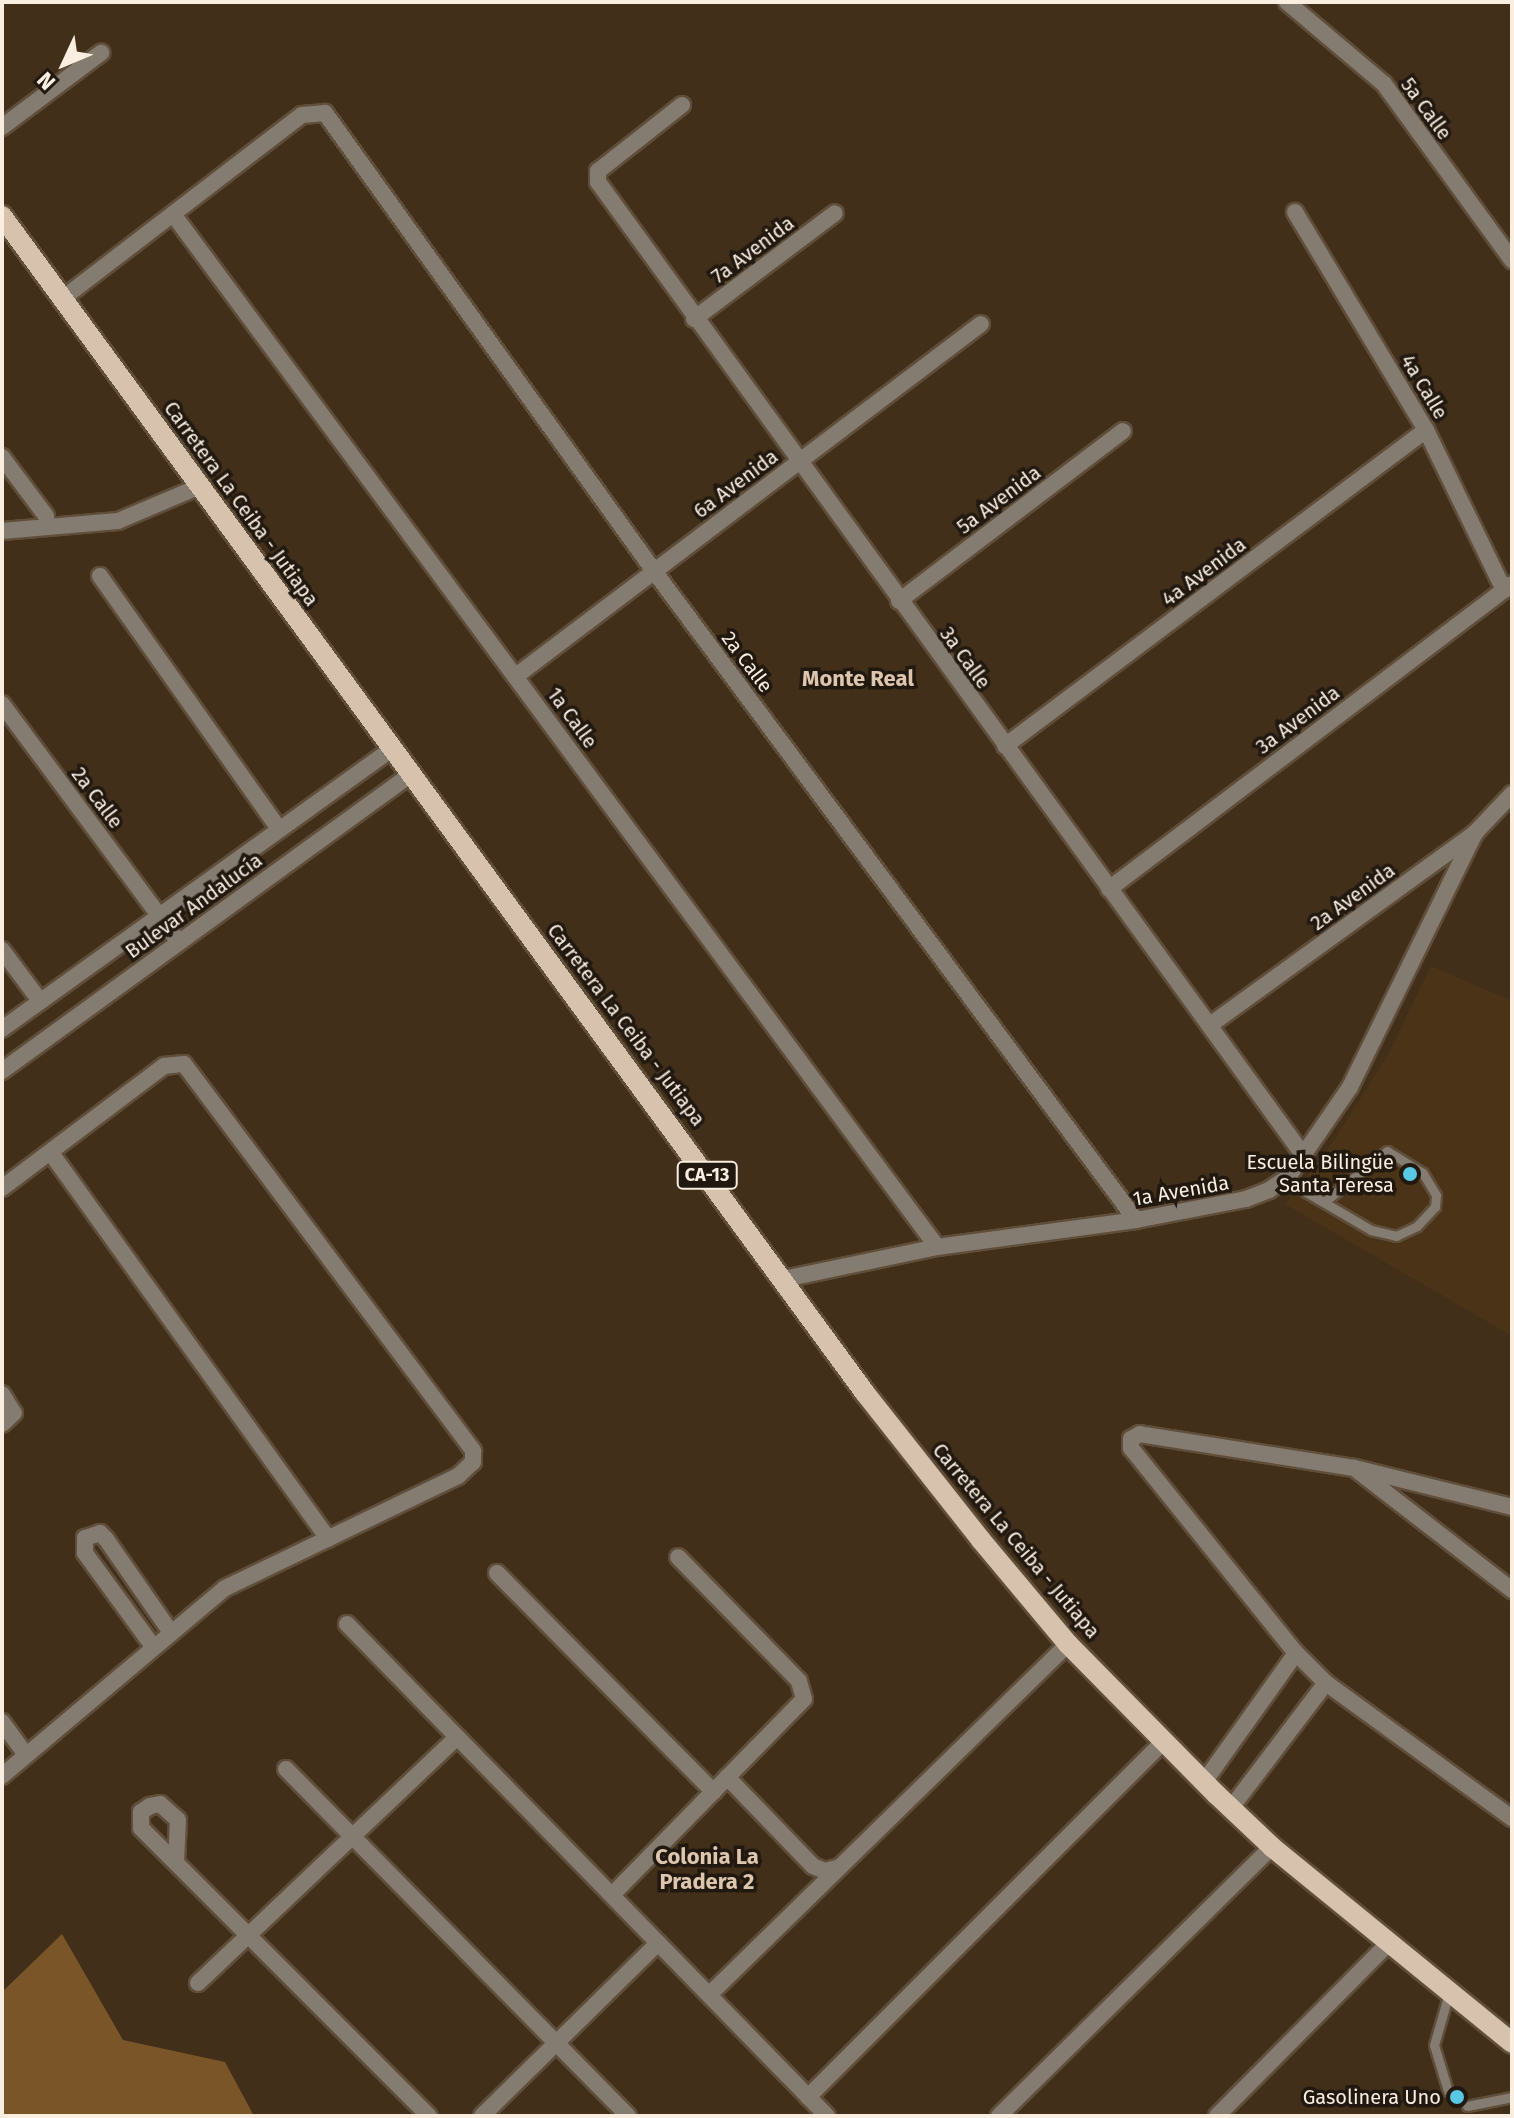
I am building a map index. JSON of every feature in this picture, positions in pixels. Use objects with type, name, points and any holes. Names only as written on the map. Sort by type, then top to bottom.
[{"type":"main road","name":"Carretera La Ceiba - Jutiapa","points":[[2,216],[865,1393],[1068,1644],[1272,1847],[1512,2043]]},
{"type":"street","name":"5a Calle","points":[[1287,2],[1384,84],[1512,260]]},
{"type":"street","points":[[2,127],[101,53]]},
{"type":"street","name":"3a Calle","points":[[682,105],[598,171],[598,182],[694,319],[1303,1155]]},
{"type":"street","name":"2a Calle","points":[[173,214],[302,115],[314,111],[333,122],[654,571],[1136,1220]]},
{"type":"street","name":"4a Calle","points":[[1295,212],[1426,430],[1508,587]]},
{"type":"street","name":"7a Avenida","points":[[694,319],[835,213]]},
{"type":"street","points":[[62,299],[173,214]]},
{"type":"street","name":"1a Calle","points":[[173,214],[937,1247]]},
{"type":"street","name":"6a Avenida","points":[[516,676],[981,324]]},
{"type":"street","name":"4a Avenida","points":[[1005,746],[1426,430]]},
{"type":"street","name":"5a Avenida","points":[[899,601],[1123,431]]},
{"type":"street","points":[[2,457],[46,516]]},
{"type":"street","points":[[2,531],[118,521],[198,487]]},
{"type":"street","points":[[100,576],[279,829]]},
{"type":"street","name":"3a Avenida","points":[[1109,889],[1508,587]]},
{"type":"street","name":"2a Calle","points":[[2,704],[179,942]]},
{"type":"street","name":"Bulevar Andalucía","points":[[2,1029],[392,749]]},
{"type":"street","name":"Bulevar Andalucía","points":[[2,1071],[410,775]]},
{"type":"street","name":"2a Avenida","points":[[1210,1025],[1475,833],[1512,794]]},
{"type":"street","name":"1a Avenida","points":[[784,1279],[937,1247],[1136,1220],[1246,1199],[1288,1177],[1350,1087],[1389,1017],[1475,833]]},
{"type":"street","points":[[2,950],[40,1001]]},
{"type":"street","points":[[2,1188],[164,1066],[184,1064],[473,1451],[473,1462],[458,1476],[225,1588],[152,1645],[2,1776]]},
{"type":"street","points":[[51,1153],[328,1539]]},
{"type":"street","points":[[2,1394],[14,1413],[2,1424]]},
{"type":"street","points":[[1512,1507],[1354,1468],[1140,1434],[1131,1439],[1131,1448],[1296,1653],[1326,1683],[1512,1818]]},
{"type":"street","points":[[1354,1468],[1512,1590]]},
{"type":"street","points":[[152,1645],[85,1553],[85,1538],[100,1533],[106,1539],[170,1631]]},
{"type":"street","points":[[612,1895],[804,1699],[805,1689],[678,1557]]},
{"type":"street","points":[[497,1573],[714,1792]]},
{"type":"street","points":[[347,1624],[827,2116]]},
{"type":"street","points":[[709,1995],[1068,1644]]},
{"type":"street","points":[[1204,1782],[1296,1653]]},
{"type":"street","points":[[1231,1808],[1326,1683]]},
{"type":"street","points":[[2,1722],[26,1755]]},
{"type":"street","points":[[198,1983],[457,1737]]},
{"type":"street","points":[[808,2097],[1164,1741]]},
{"type":"street","points":[[286,1769],[628,2116]]},
{"type":"street","points":[[727,1777],[813,1866],[825,1871],[836,1868]]},
{"type":"street","points":[[999,2116],[1272,1847]]},
{"type":"street","points":[[176,1862],[429,2116]]},
{"type":"street","points":[[482,2116],[658,1943]]},
{"type":"street","points":[[1217,2116],[1388,1944]]},
{"type":"lane","points":[[1288,1177],[1324,1202],[1371,1230],[1396,1236],[1417,1226],[1435,1207],[1436,1195],[1423,1173],[1387,1151],[1324,1202]]},
{"type":"lane","points":[[1448,2091],[1434,2045],[1449,1993]]},
{"type":"lane","points":[[1467,2106],[1512,2097]]},
{"type":"shaded area","name":"Escuela Bilingüe Santa Teresa","points":[[1431,966],[1512,1001],[1512,1336],[1285,1204],[1332,1143],[1388,1055]]},
{"type":"shaded area","points":[[62,1934],[123,2040],[225,2062],[254,2116],[2,2116],[2,1992]]},
{"type":"place","name":"Escuela Bilingüe Santa Teresa","points":[[1410,1174]]},
{"type":"place","name":"Gasolinera Uno","points":[[1457,2097]]},
{"type":"district","name":"Monte Real","points":[[858,679]]},
{"type":"district","name":"Colonia La Pradera 2","points":[[707,1868]]}]
